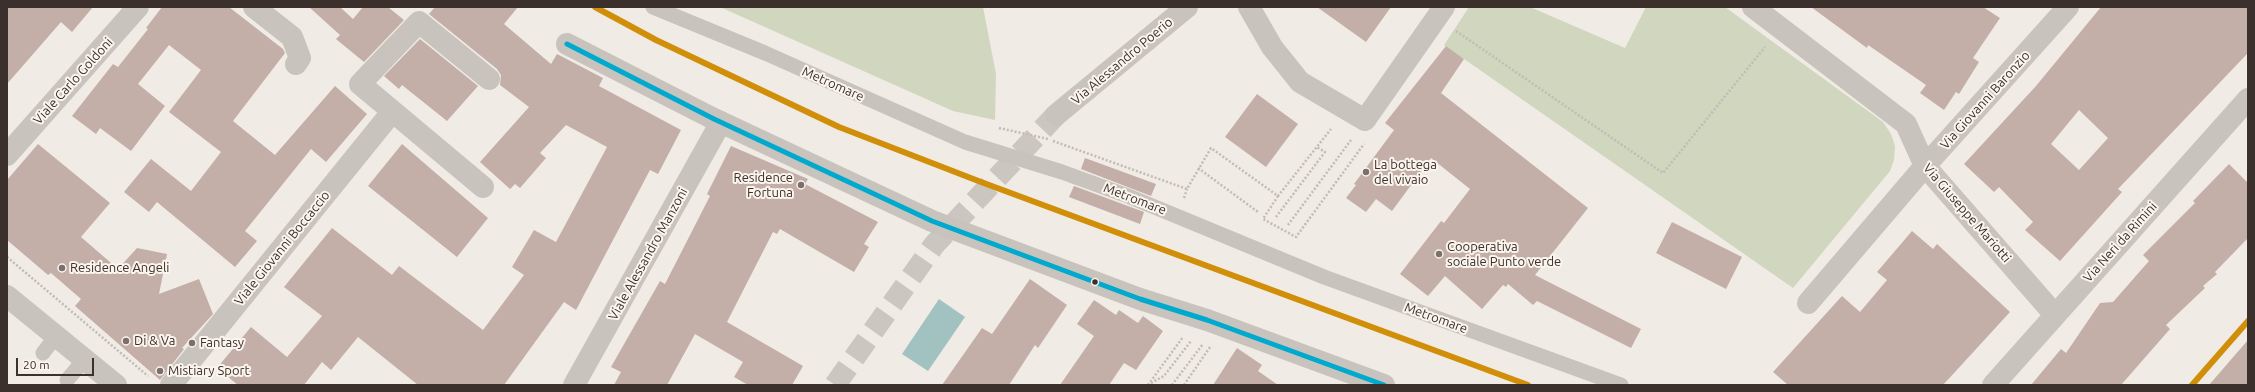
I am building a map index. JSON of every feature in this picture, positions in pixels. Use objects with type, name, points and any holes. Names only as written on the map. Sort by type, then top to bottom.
[{"type":"street","name":"Viale Carlo Goldoni","points":[[7,155],[138,7]]},
{"type":"street","points":[[254,7],[292,37],[300,58],[296,64]]},
{"type":"street","name":"Via Alessandro Poerio","points":[[1056,115],[1187,7]]},
{"type":"street","points":[[1249,7],[1272,47],[1300,82],[1366,130],[1444,7]]},
{"type":"street","name":"Via Giuseppe Mariotti","points":[[1753,7],[1906,124],[1925,166],[2055,315]]},
{"type":"street","name":"Via Giovanni Baronzio","points":[[1808,303],[2060,10]]},
{"type":"street","points":[[484,187],[360,84],[419,22],[489,79]]},
{"type":"street","points":[[567,44],[721,122],[932,221],[1140,299],[1210,321],[1384,385]]},
{"type":"street","name":"Via Neri da Rimini","points":[[1992,385],[2248,99]]},
{"type":"street","name":"Viale Giovanni Boccaccio","points":[[162,382],[392,112]]},
{"type":"street","name":"Viale Alessandro Manzoni","points":[[574,385],[721,122]]},
{"type":"street","points":[[7,296],[116,385]]},
{"type":"lane","name":"Metromare","points":[[653,7],[765,53],[965,142],[1062,172],[1128,196],[1324,277],[1620,385]]},
{"type":"lane","points":[[43,353],[56,336]]},
{"type":"lane","points":[[67,380],[84,360]]},
{"type":"path","points":[[1455,30],[1662,173],[1769,43]]},
{"type":"path","points":[[1278,196],[1263,219],[1296,237],[1366,130]]},
{"type":"path","points":[[1288,225],[1366,130]]},
{"type":"path","points":[[1276,218],[1325,152],[1317,147]]},
{"type":"path","points":[[1198,168],[1258,212]]},
{"type":"path","points":[[1184,200],[1187,188]]},
{"type":"path","points":[[7,257],[162,382]]},
{"type":"path","points":[[1148,384],[1210,321]]},
{"type":"path","points":[[1184,385],[1210,321]]},
{"type":"path","points":[[1148,384],[1164,376],[1192,339]]},
{"type":"path","points":[[1172,385],[1202,344]]},
{"type":"green space","points":[[720,7],[983,7],[996,74],[995,120],[953,111]]},
{"type":"green space","points":[[1469,7],[1530,7],[1625,48],[1646,7],[1725,7],[1883,122],[1891,134],[1895,146],[1894,160],[1890,171],[1793,288],[1444,45]]},
{"type":"water","points":[[939,299],[965,317],[928,371],[902,354]]},
{"type":"building","points":[[7,7],[93,7],[72,32],[61,22],[7,84]]},
{"type":"building","points":[[162,7],[229,7],[283,49],[285,53],[233,121],[275,155],[335,86],[367,114],[326,162],[311,149],[245,231],[257,241],[235,267],[157,202],[149,212],[124,192],[151,159],[191,191],[221,152],[169,112],[201,70],[169,45],[138,84],[165,106],[131,151],[100,128],[96,134],[72,116],[113,64],[118,67],[148,29],[146,28]]},
{"type":"building","points":[[309,7],[340,7],[353,19],[363,7],[388,7],[404,20],[364,62],[336,39],[340,35]]},
{"type":"building","points":[[435,7],[518,7],[504,24],[551,64],[557,54],[603,78],[599,86],[681,130],[658,174],[650,170],[576,310],[564,302],[504,385],[418,385],[358,337],[331,370],[322,362],[304,385],[238,385],[217,368],[251,327],[287,357],[322,316],[284,287],[332,228],[392,275],[399,266],[483,330],[524,275],[512,267],[534,230],[556,242],[607,147],[566,125],[540,153],[546,158],[520,188],[515,184],[510,189],[480,162],[529,107],[500,85],[501,75],[497,69],[429,14]]},
{"type":"building","points":[[1317,7],[1391,7],[1366,42]]},
{"type":"building","points":[[1811,7],[1983,7],[2000,18],[1973,58],[1979,62],[1959,94],[1956,92],[1944,110],[1920,93],[1926,85],[1868,45],[1867,48]]},
{"type":"building","points":[[2101,7],[2248,7],[2248,53],[2118,189],[2122,192],[2060,261],[2025,230],[2033,222],[1999,187],[1994,192],[1964,164],[2036,86]],"holes":[[[2079,110],[2108,138],[2079,170],[2051,144]]]},
{"type":"building","points":[[420,39],[478,86],[447,121],[402,85],[399,89],[384,76]]},
{"type":"building","points":[[1446,46],[1464,59],[1441,93],[1588,208],[1535,275],[1641,329],[1631,348],[1537,301],[1533,305],[1508,284],[1506,287],[1503,285],[1482,309],[1445,276],[1428,296],[1400,274],[1441,221],[1444,223],[1470,189],[1431,158],[1392,211],[1376,199],[1366,212],[1346,198],[1356,185],[1354,184],[1394,130],[1385,123]]},
{"type":"building","points":[[1257,94],[1298,124],[1266,167],[1225,137]]},
{"type":"building","points":[[38,144],[110,203],[81,237],[118,269],[137,248],[167,254],[159,294],[199,279],[213,314],[182,348],[184,349],[160,380],[75,306],[81,299],[51,273],[48,275],[7,240],[7,180]]},
{"type":"building","points":[[402,144],[488,218],[457,257],[368,186]]},
{"type":"building","points":[[731,146],[808,179],[805,184],[878,222],[864,244],[869,247],[854,272],[780,229],[777,234],[773,232],[727,322],[803,366],[792,385],[748,385],[734,377],[743,362],[695,334],[667,385],[614,385],[621,372],[611,367],[660,281],[665,284],[710,196],[707,194]]},
{"type":"building","points":[[1085,158],[1156,184],[1151,196],[1081,169]]},
{"type":"building","points":[[2229,164],[2248,183],[2248,238],[2215,272],[2217,274],[2203,286],[2205,288],[2166,325],[2170,329],[2121,385],[2031,385],[2061,349],[2066,353],[2100,303],[2113,302],[2149,261],[2143,255],[2195,203],[2193,201]]},
{"type":"building","points":[[1074,186],[1144,212],[1140,224],[1069,197]]},
{"type":"building","points":[[1672,222],[1742,257],[1726,289],[1656,253]]},
{"type":"building","points":[[1912,231],[1933,249],[1937,244],[2010,312],[1943,385],[1788,385],[1773,372],[1842,296],[1860,312],[1887,280],[1877,272]]},
{"type":"building","points":[[1030,279],[1067,305],[1038,348],[1035,345],[1009,385],[942,385],[982,328],[992,334]]},
{"type":"building","points":[[1094,300],[1116,315],[1119,310],[1138,323],[1143,316],[1163,331],[1136,370],[1124,363],[1109,385],[1060,385],[1094,336],[1077,324]]},
{"type":"building","points":[[2248,340],[2248,385],[2209,385]]},
{"type":"building","points":[[1237,348],[1262,365],[1258,371],[1278,385],[1213,385]]},
{"type":"tunnel","points":[[835,385],[934,245],[1056,115]]},
{"type":"transit line","points":[[595,7],[656,40],[839,127],[981,182],[1528,385]]},
{"type":"transit line","points":[[567,44],[714,119],[932,221],[1140,299],[1207,320],[1384,385]]},
{"type":"transit line","points":[[2192,385],[2248,321]]},
{"type":"place","name":"La bottega del vivaio","points":[[1366,172]]},
{"type":"place","name":"Residence Fortuna","points":[[801,185]]},
{"type":"place","name":"Cooperativa sociale Punto verde","points":[[1439,254]]},
{"type":"place","name":"Residence Angeli","points":[[62,268]]},
{"type":"place","name":"Di & Va","points":[[126,341]]},
{"type":"place","name":"Fantasy","points":[[192,343]]},
{"type":"place","name":"Mistiary Sport","points":[[160,371]]}]
